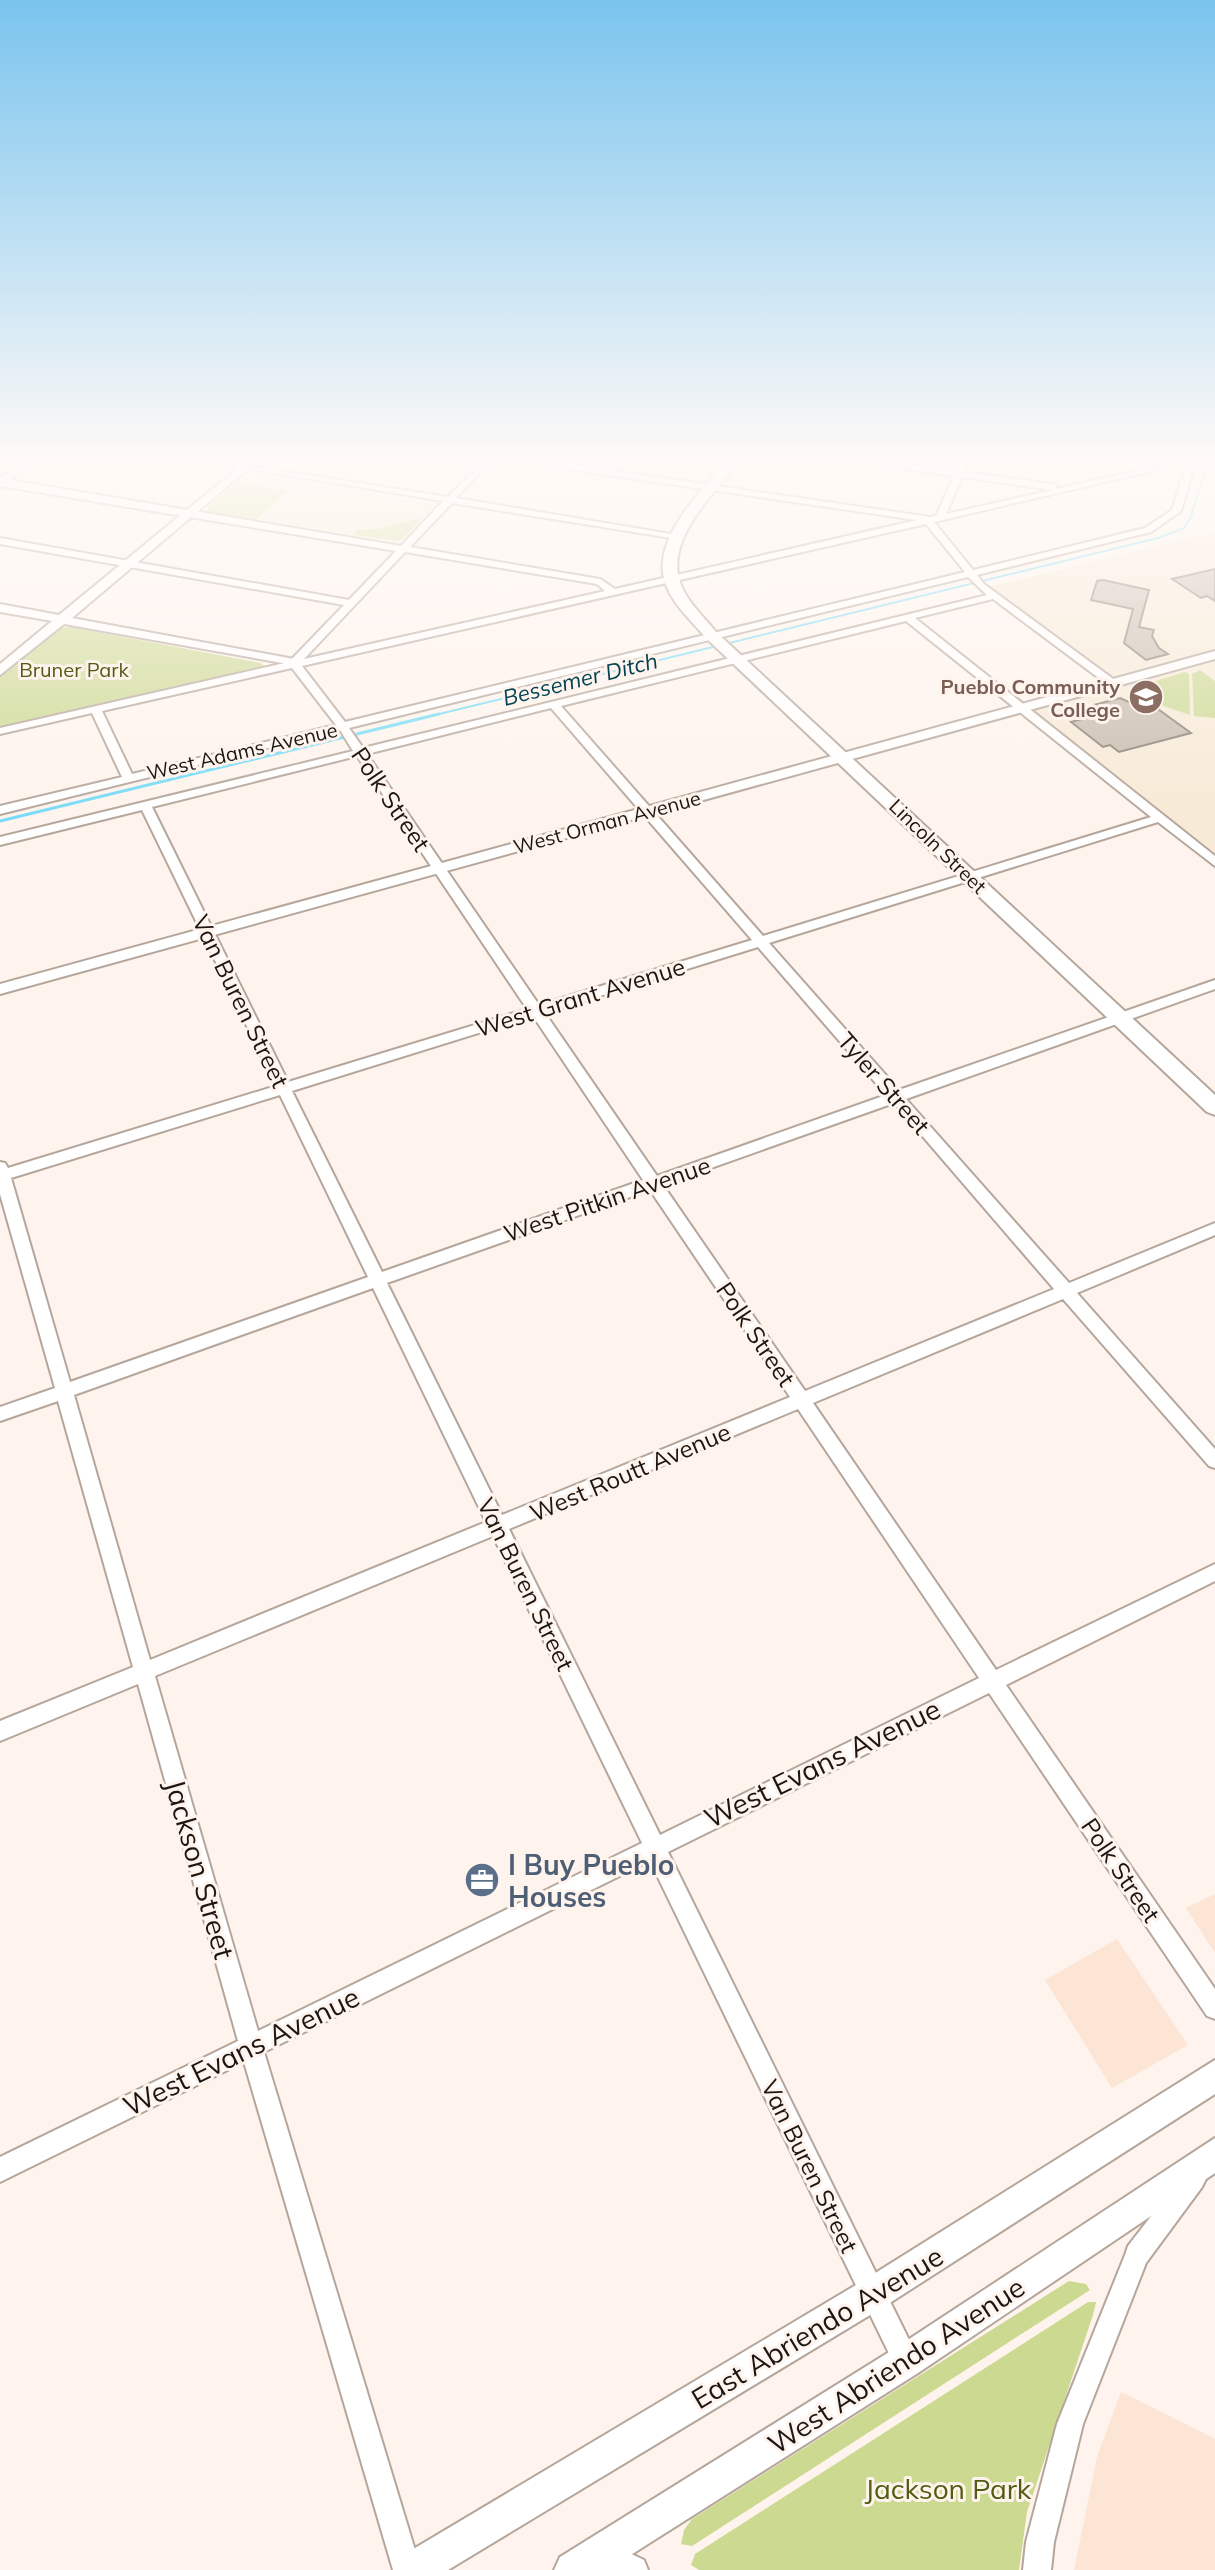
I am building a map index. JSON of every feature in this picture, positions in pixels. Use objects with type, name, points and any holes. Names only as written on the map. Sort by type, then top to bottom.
[{"type":"main road","name":"Lincoln Street","points":[[675,583],[681,600],[714,638],[845,757],[1215,1107]]},
{"type":"main road","name":"East Abriendo Avenue","points":[[413,2570],[873,2294],[1215,2076]]},
{"type":"main road","name":"West Abriendo Avenue","points":[[587,2562],[906,2361],[1213,2154]]},
{"type":"street","points":[[0,671],[105,583]]},
{"type":"street","points":[[235,583],[349,603]]},
{"type":"street","points":[[294,663],[369,583]]},
{"type":"street","points":[[601,583],[612,591]]},
{"type":"street","points":[[0,731],[612,591],[635,583]]},
{"type":"street","name":"West Adams Avenue","points":[[0,810],[714,638],[958,583]]},
{"type":"street","points":[[979,583],[1112,683]]},
{"type":"street","name":"West Adams Avenue","points":[[0,841],[360,753],[735,656],[994,596]]},
{"type":"street","points":[[0,608],[294,663]]},
{"type":"street","points":[[906,616],[1215,862]]},
{"type":"street","name":"West Orman Avenue","points":[[0,989],[1215,655]]},
{"type":"street","name":"Polk Street","points":[[294,663],[343,727],[1215,2008]]},
{"type":"street","name":"Tyler Street","points":[[553,704],[1215,1461]]},
{"type":"street","points":[[95,709],[129,779]]},
{"type":"street","name":"Van Buren Street","points":[[146,806],[906,2361]]},
{"type":"street","name":"West Grant Avenue","points":[[1,1173],[536,1012],[1160,818]]},
{"type":"street","name":"West Pitkin Avenue","points":[[0,1414],[1215,984]]},
{"type":"street","name":"Jackson Street","points":[[1,1173],[251,2046],[407,2570]]},
{"type":"street","name":"West Routt Avenue","points":[[0,1731],[1215,1229]]},
{"type":"street","name":"West Evans Avenue","points":[[0,2170],[1215,1572]]},
{"type":"street","points":[[1037,2570],[1040,2542],[1070,2424],[1137,2255],[1213,2154]]},
{"type":"street","points":[[587,2562],[634,2570]]},
{"type":"shaded area","name":"Pueblo Community College","points":[[1005,583],[1215,583],[1215,853],[1035,713],[1035,709],[1119,685],[988,587]]},
{"type":"shaded area","points":[[1215,1894],[1215,1953],[1186,1908]]},
{"type":"shaded area","points":[[1117,1939],[1188,2045],[1112,2088],[1045,1980]]},
{"type":"shaded area","points":[[1121,2392],[1215,2439],[1215,2570],[1074,2570],[1097,2457]]},
{"type":"green space","name":"Bruner Park","points":[[71,627],[264,666],[0,728],[0,677],[58,628]]},
{"type":"green space","points":[[1200,670],[1215,681],[1215,718],[1194,716],[1192,674]]},
{"type":"green space","points":[[1185,672],[1189,674],[1190,715],[1158,704],[1147,694],[1152,682]]},
{"type":"green space","points":[[1069,2281],[1086,2284],[1090,2290],[692,2546],[681,2544],[684,2530],[692,2519]]},
{"type":"green space","name":"Jackson Park","points":[[1088,2302],[1096,2302],[1093,2315],[1027,2512],[1019,2570],[699,2570],[691,2565],[695,2554]]},
{"type":"building","points":[[1096,583],[1116,583],[1149,590],[1139,627],[1154,630],[1152,636],[1159,648],[1168,654],[1146,660],[1124,643],[1133,609],[1091,600]]},
{"type":"building","points":[[1178,583],[1215,583],[1215,601],[1207,596],[1201,598]]},
{"type":"building","points":[[1120,698],[1131,703],[1151,704],[1191,733],[1119,752],[1110,745],[1103,747],[1071,722],[1082,719],[1071,711]]},
{"type":"waterway","name":"Bessemer Ditch","points":[[431,716],[974,583]]},
{"type":"waterway","name":"Bessemer Ditch","points":[[0,821],[439,714]]},
{"type":"place","name":"Pueblo Community College","points":[[1146,697]]},
{"type":"place","name":"I Buy Pueblo Houses","points":[[482,1880]]}]
